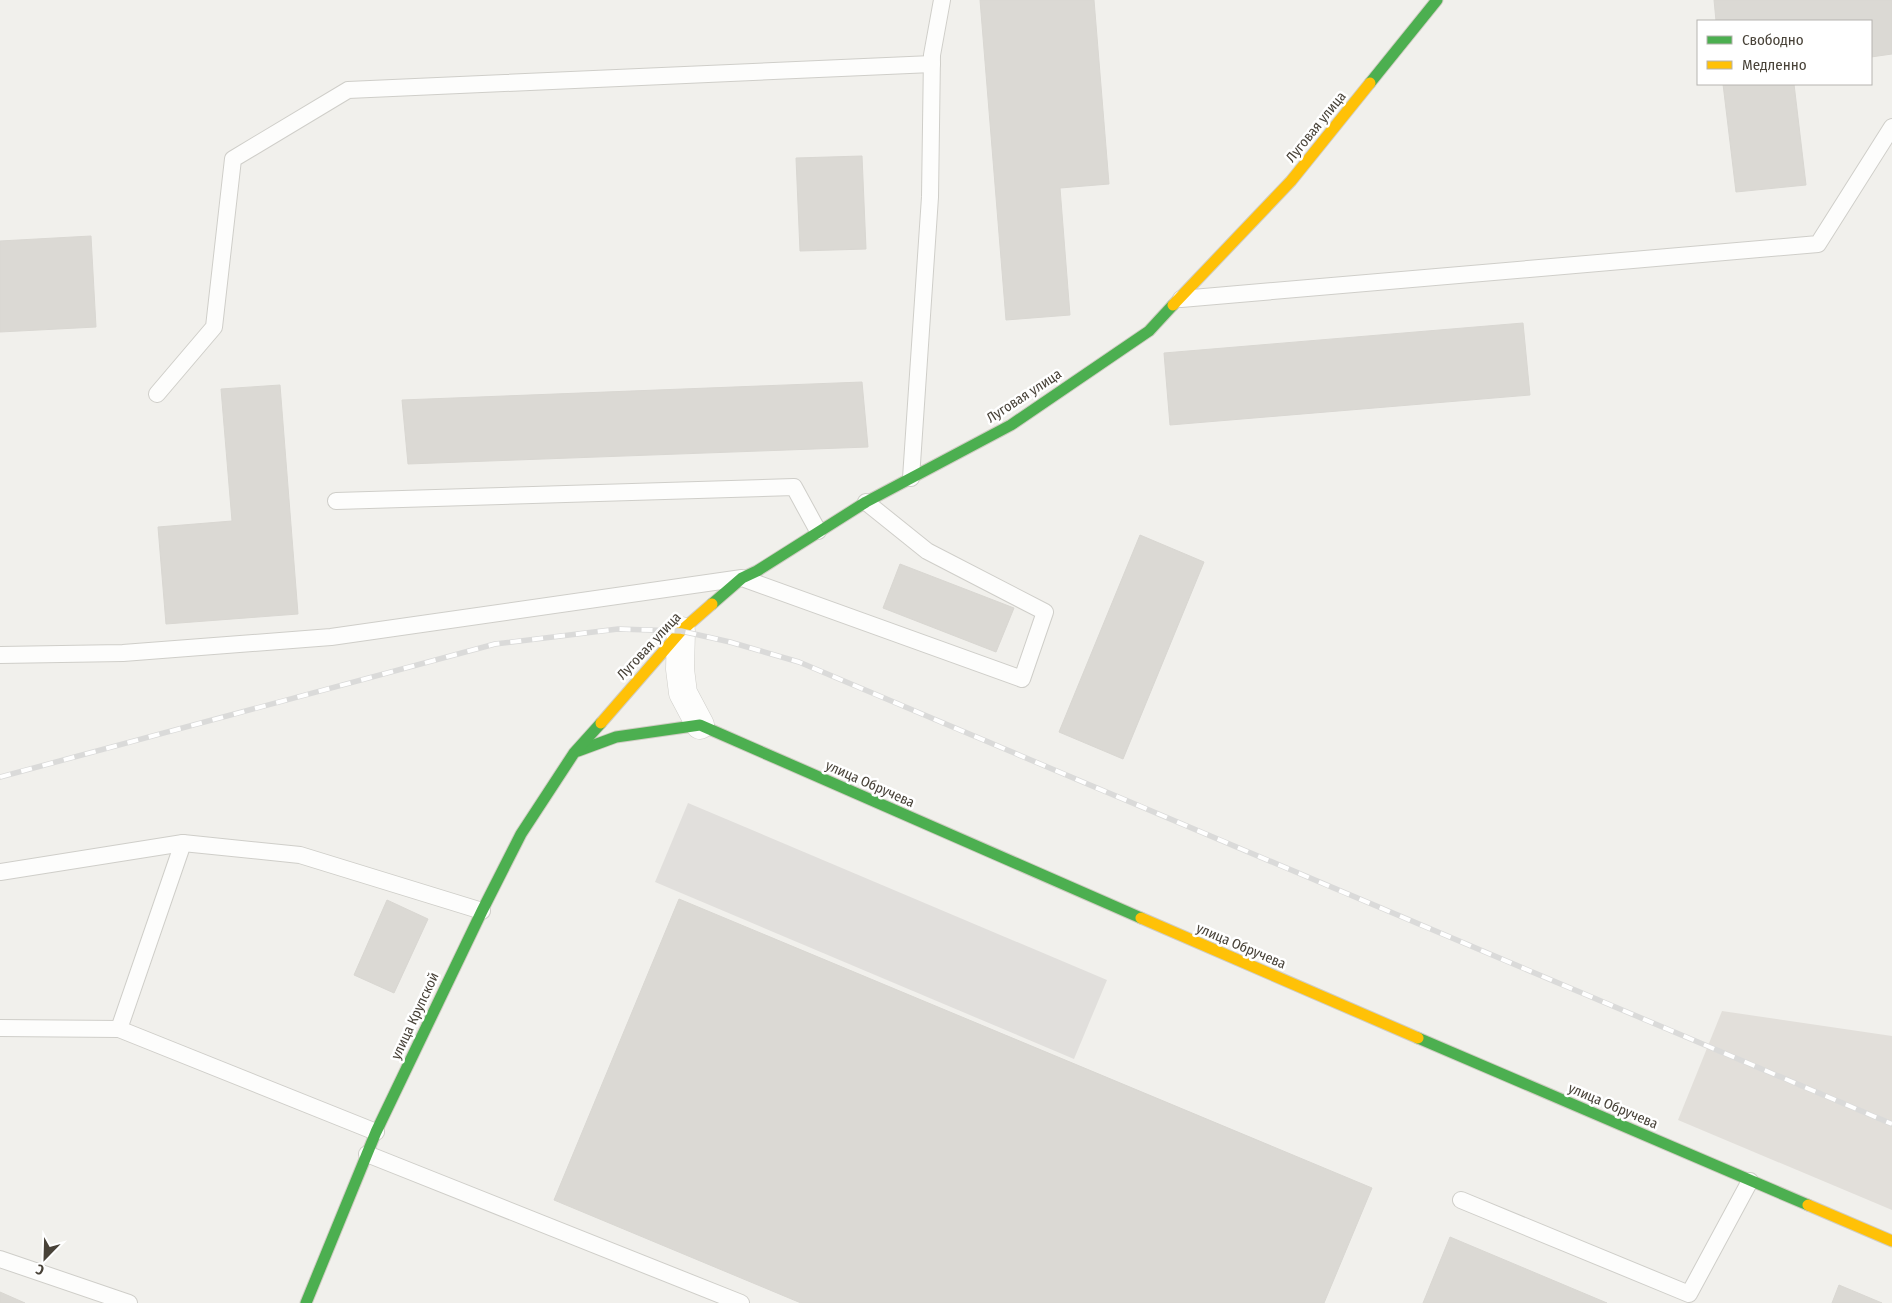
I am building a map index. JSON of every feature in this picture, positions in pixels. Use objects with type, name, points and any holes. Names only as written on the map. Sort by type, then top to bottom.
[{"type":"main road","name":"Луговая улица","points":[[574,753],[680,631],[742,578],[757,571],[866,502],[1011,425],[1149,331],[1291,181],[1437,0]]},
{"type":"main road","points":[[574,753],[616,737],[700,725]]},
{"type":"main road","name":"улица Обручева","points":[[700,725],[1236,960],[1892,1241]]},
{"type":"main road","name":"улица Крупской","points":[[306,1303],[376,1132],[482,911],[521,834],[574,753]]},
{"type":"street","points":[[680,631],[680,669],[684,693],[700,725]]},
{"type":"lane","points":[[911,478],[930,196],[932,64],[942,0]]},
{"type":"lane","points":[[157,394],[214,327],[233,159],[348,90],[932,64]]},
{"type":"lane","points":[[1181,299],[1818,244],[1892,126]]},
{"type":"lane","points":[[336,501],[794,487],[818,531]]},
{"type":"lane","points":[[0,655],[123,652],[331,637],[742,578],[1022,678],[1045,612],[927,551],[866,502]]},
{"type":"lane","points":[[0,872],[184,843],[300,855],[482,911]]},
{"type":"lane","points":[[119,1028],[184,843]]},
{"type":"lane","points":[[0,1028],[119,1028],[376,1132]]},
{"type":"lane","points":[[367,1154],[741,1303]]},
{"type":"lane","points":[[1461,1200],[1689,1294],[1750,1181]]},
{"type":"lane","points":[[0,1260],[129,1303]]},
{"type":"shaded area","points":[[688,803],[1107,980],[1074,1059],[655,882]]},
{"type":"shaded area","points":[[1722,1011],[1892,1036],[1892,1210],[1678,1120]]},
{"type":"building","points":[[980,0],[1094,0],[1109,184],[1060,188],[1070,315],[1006,320]]},
{"type":"building","points":[[1714,0],[1892,0],[1892,54],[1872,57],[1872,20],[1716,20]]},
{"type":"building","points":[[1723,85],[1794,85],[1806,185],[1736,192]]},
{"type":"building","points":[[862,156],[866,249],[800,251],[796,158]]},
{"type":"building","points":[[91,236],[96,327],[0,332],[0,241]]},
{"type":"building","points":[[1523,323],[1530,395],[1170,425],[1164,353]]},
{"type":"building","points":[[862,382],[868,447],[408,464],[402,400]]},
{"type":"building","points":[[280,385],[298,614],[166,624],[158,527],[232,521],[221,389]]},
{"type":"building","points":[[1140,535],[1204,562],[1123,759],[1059,732]]},
{"type":"building","points":[[900,564],[1014,608],[996,652],[883,608]]},
{"type":"building","points":[[679,899],[1372,1188],[1324,1303],[801,1303],[554,1200]]},
{"type":"building","points":[[387,900],[428,919],[394,993],[354,975]]},
{"type":"building","points":[[1450,1237],[1607,1303],[1423,1303]]},
{"type":"building","points":[[1839,1285],[1882,1303],[1832,1303]]},
{"type":"building","points":[[0,1292],[25,1303],[0,1303]]},
{"type":"railway","points":[[0,777],[495,644],[618,629],[681,631],[730,642],[799,662],[1892,1124]]},
{"type":"traffic: fast","points":[[1370,83],[1437,0]]},
{"type":"traffic: fast","points":[[712,604],[742,578],[757,571],[866,502],[1011,425],[1149,331],[1173,305]]},
{"type":"traffic: fast","points":[[306,1303],[376,1132],[521,834],[574,753],[601,723]]},
{"type":"traffic: fast","points":[[578,751],[616,737],[700,725],[1141,918]]},
{"type":"traffic: fast","points":[[1418,1038],[1808,1205]]},
{"type":"traffic: slow","points":[[1173,305],[1291,181],[1370,83]]},
{"type":"traffic: slow","points":[[601,723],[681,631],[712,604]]},
{"type":"traffic: slow","points":[[1141,918],[1418,1038]]},
{"type":"traffic: slow","points":[[1808,1205],[1892,1241]]}]
